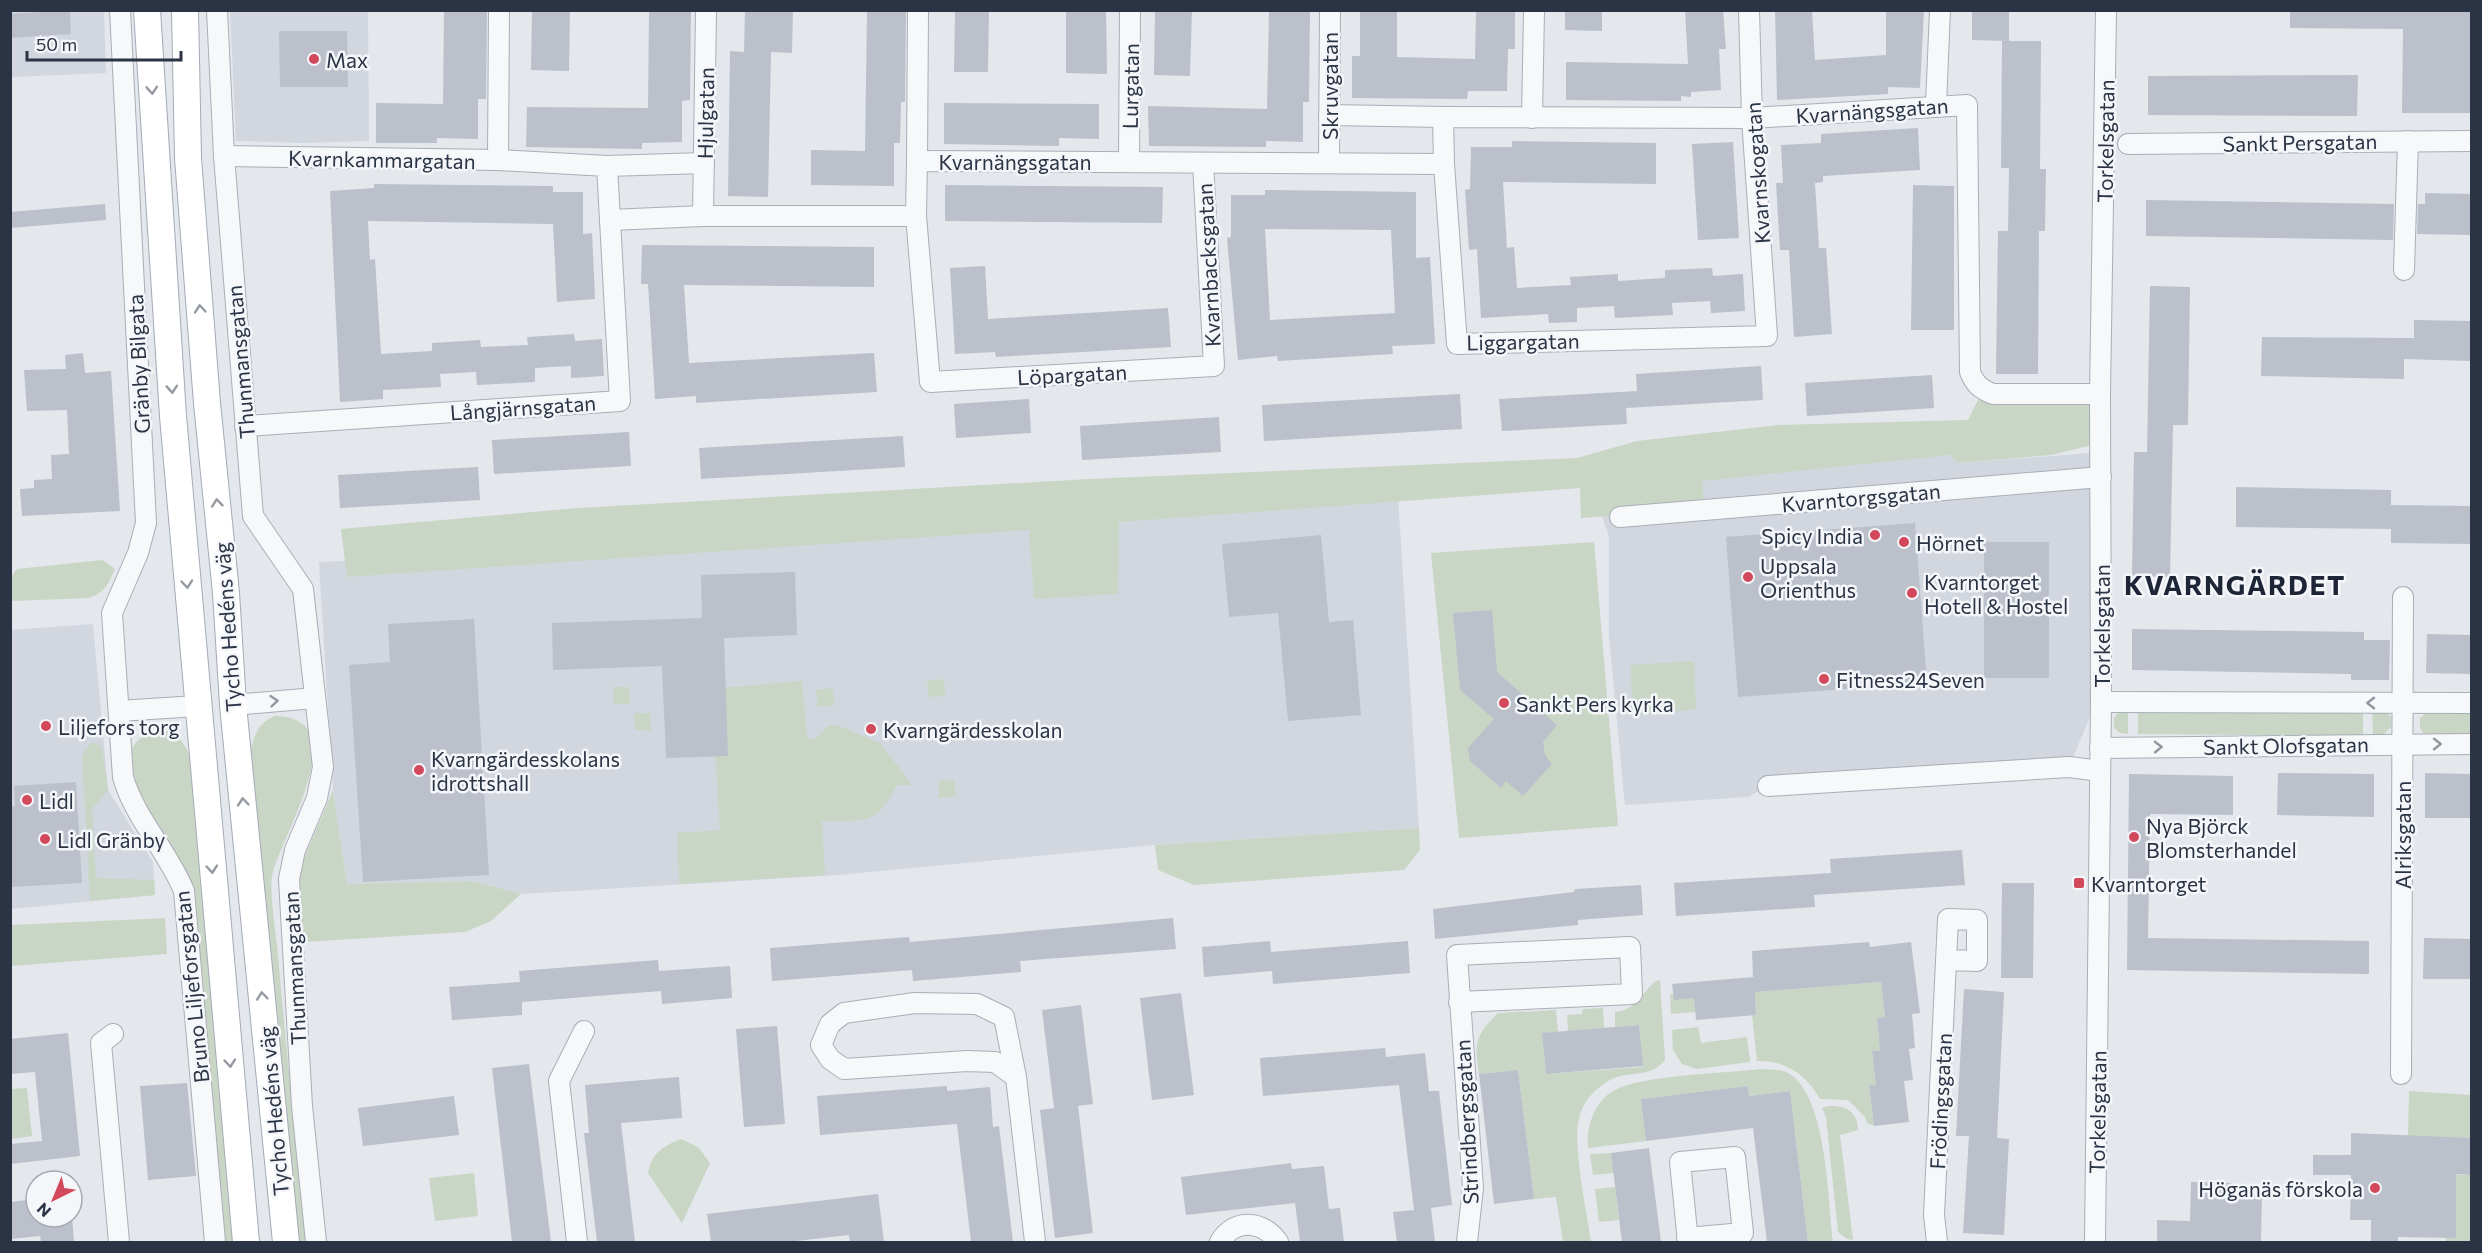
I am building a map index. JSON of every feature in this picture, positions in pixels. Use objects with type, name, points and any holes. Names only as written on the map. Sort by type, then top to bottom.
[{"type":"main road","name":"Tycho Hedéns väg","points":[[147,10],[173,416],[246,1242]]},
{"type":"main road","name":"Tycho Hedéns väg","points":[[185,10],[188,158],[226,593],[233,705],[286,1242]]},
{"type":"street","name":"Gränby Bilgata","points":[[119,711],[112,614],[138,553],[146,523],[120,10]]},
{"type":"street","name":"Thunmansgatan","points":[[217,10],[224,156],[253,516],[303,589],[323,767],[317,798],[295,850],[289,879],[302,1106],[316,1242]]},
{"type":"street","name":"Kvarnkammargatan","points":[[224,156],[498,160],[499,10]]},
{"type":"street","name":"Hjulgatan","points":[[703,216],[706,10]]},
{"type":"street","points":[[917,161],[918,10]]},
{"type":"street","name":"Lurgatan","points":[[1129,162],[1130,10]]},
{"type":"street","name":"Skruvgatan","points":[[1329,161],[1330,10]]},
{"type":"street","points":[[1532,118],[1534,10]]},
{"type":"street","name":"Kvarnskogatan","points":[[1749,10],[1752,118],[1767,336]]},
{"type":"street","points":[[1936,105],[1940,10]]},
{"type":"street","name":"Torkelsgatan","points":[[2095,1242],[2101,702],[2100,394],[2106,10]]},
{"type":"street","name":"Kvarnängsgatan","points":[[1329,116],[1752,118],[1936,105],[1967,105],[1970,372],[1975,383],[1983,390],[1993,394],[2055,396],[2100,394]]},
{"type":"street","points":[[1443,117],[1444,164]]},
{"type":"street","points":[[2404,270],[2408,141]]},
{"type":"street","name":"Sankt Persgatan","points":[[2128,144],[2472,141]]},
{"type":"street","points":[[498,160],[607,166],[704,163]]},
{"type":"street","name":"Kvarnängsgatan","points":[[915,216],[917,161],[1203,164],[1329,161],[1444,164]]},
{"type":"street","name":"Kvarnbacksgatan","points":[[1203,164],[1214,366]]},
{"type":"street","name":"Liggargatan","points":[[1444,164],[1457,344],[1767,336]]},
{"type":"street","points":[[607,166],[610,220],[703,216],[915,216]]},
{"type":"street","name":"Löpargatan","points":[[915,216],[930,382],[1214,366]]},
{"type":"street","name":"Långjärnsgatan","points":[[245,426],[620,401],[610,220]]},
{"type":"street","name":"Kvarntorgsgatan","points":[[1620,518],[2102,477]]},
{"type":"street","name":"Alriksgatan","points":[[2401,1074],[2403,597]]},
{"type":"street","points":[[233,705],[315,698]]},
{"type":"street","name":"Sankt Olofsgatan","points":[[2101,702],[2472,703]]},
{"type":"street","points":[[119,711],[197,706]]},
{"type":"street","name":"Bruno Liljeforsgatan","points":[[119,711],[123,777],[129,798],[175,868],[184,891],[215,1242]]},
{"type":"street","name":"Sankt Olofsgatan","points":[[2100,748],[2472,744]]},
{"type":"street","points":[[1768,786],[2069,767],[2100,771]]},
{"type":"street","name":"Strindbergsgatan","points":[[1459,1002],[1632,994],[1630,947],[1457,955],[1459,1002],[1473,1188],[1467,1242]]},
{"type":"street","name":"Frödingsgatan","points":[[1937,1242],[1934,1215],[1947,960]]},
{"type":"street","points":[[1016,1077],[995,1062],[967,1061],[844,1069],[830,1059],[821,1045],[830,1024],[844,1013],[915,1003],[977,1004],[1004,1017],[1016,1077],[1035,1242]]},
{"type":"street","points":[[577,1242],[560,1081],[585,1031]]},
{"type":"street","points":[[113,1034],[101,1043],[119,1242]]},
{"type":"street","points":[[1735,1157],[1743,1233],[1687,1240],[1680,1162],[1735,1157]]},
{"type":"street","points":[[1220,1242],[1232,1228],[1253,1224],[1264,1227],[1278,1242]]},
{"type":"shaded area","points":[[10,11],[104,11],[106,73],[11,77]]},
{"type":"shaded area","points":[[230,11],[368,11],[369,141],[303,143],[236,141]]},
{"type":"shaded area","points":[[2091,453],[2092,712],[2069,767],[1768,786],[1748,797],[1625,805],[1609,637],[1609,536],[1587,475],[1950,455],[1957,463]]},
{"type":"shaded area","name":"Kvarngärdesskolan","points":[[1398,497],[1419,828],[1154,845],[838,875],[521,894],[472,881],[347,884],[333,790],[319,562],[525,554]]},
{"type":"shaded area","points":[[93,624],[108,790],[153,862],[155,895],[11,909],[11,630]]},
{"type":"green space","points":[[1983,390],[2100,394],[2101,443],[2051,455],[1957,463],[1950,455],[1702,481],[1705,510],[1581,518],[1580,488],[1119,522],[1118,594],[1034,599],[1029,530],[347,577],[341,529],[578,508],[1089,479],[1577,458],[1637,441],[1779,425],[1968,420]]},
{"type":"green space","points":[[1594,542],[1618,826],[1459,838],[1431,553]]},
{"type":"green space","points":[[103,560],[115,569],[106,587],[95,596],[13,601],[11,577],[17,569]]},
{"type":"green space","points":[[1694,661],[1696,709],[1632,716],[1631,665]]},
{"type":"green space","points":[[944,679],[945,696],[929,697],[927,681]]},
{"type":"green space","points":[[802,681],[807,739],[817,738],[827,726],[837,725],[880,743],[912,785],[897,785],[889,799],[875,815],[859,820],[822,821],[825,875],[679,884],[677,833],[720,830],[711,689]]},
{"type":"green space","points":[[613,687],[629,687],[630,704],[614,704]]},
{"type":"green space","points":[[833,688],[834,705],[818,707],[816,690]]},
{"type":"green space","points":[[2138,707],[2363,710],[2363,736],[2138,734]]},
{"type":"green space","points":[[2128,708],[2128,734],[2120,733],[2114,728],[2114,718],[2121,709]]},
{"type":"green space","points":[[2372,710],[2384,710],[2391,717],[2391,727],[2384,734],[2373,735]]},
{"type":"green space","points":[[2429,710],[2471,710],[2471,737],[2424,734],[2420,728],[2420,718]]},
{"type":"green space","points":[[634,713],[650,713],[651,730],[635,730]]},
{"type":"green space","points":[[275,716],[299,722],[311,736],[313,757],[308,782],[278,859],[271,884],[306,1242],[296,1242],[251,748],[259,728]]},
{"type":"green space","points":[[161,730],[179,738],[190,756],[235,1242],[225,1242],[191,886],[140,798],[132,775],[130,755],[139,739]]},
{"type":"green space","points":[[92,742],[102,747],[108,790],[92,809],[96,878],[154,880],[155,895],[90,901],[82,756]]},
{"type":"green space","points":[[954,780],[956,796],[939,798],[938,781]]},
{"type":"green space","points":[[333,790],[347,884],[472,881],[521,894],[491,921],[465,932],[303,942],[299,870]]},
{"type":"green space","points":[[1419,828],[1420,850],[1404,870],[1194,885],[1158,870],[1155,845]]},
{"type":"green space","points":[[165,918],[167,954],[11,966],[11,925]]},
{"type":"green space","points":[[1660,980],[1665,1060],[1653,1070],[1610,1080],[1596,1090],[1585,1103],[1580,1114],[1577,1141],[1591,1242],[1563,1242],[1556,1197],[1534,1199],[1518,1070],[1479,1074],[1478,1040],[1498,1013],[1556,1010],[1558,1032],[1542,1033],[1546,1074],[1642,1067],[1639,1025],[1615,1027],[1615,1012],[1631,1006],[1651,985]]},
{"type":"green space","points":[[1881,982],[1885,1017],[1877,1018],[1880,1051],[1872,1052],[1876,1085],[1869,1086],[1874,1126],[1867,1123],[1865,1117],[1848,1100],[1820,1099],[1802,1076],[1786,1066],[1757,1061],[1752,1015],[1756,1014],[1755,992]]},
{"type":"green space","points":[[1694,992],[1695,1012],[1671,1014],[1670,994]]},
{"type":"green space","points":[[1603,1008],[1604,1028],[1568,1031],[1567,1015],[1582,1014],[1583,1009]]},
{"type":"green space","points":[[1698,1027],[1701,1043],[1747,1037],[1750,1062],[1697,1069],[1682,1064],[1673,1050],[1672,1030]]},
{"type":"green space","points":[[1762,1069],[1786,1072],[1800,1083],[1810,1101],[1818,1123],[1823,1149],[1833,1242],[1808,1242],[1790,1091],[1749,1096],[1748,1086],[1641,1099],[1646,1141],[1588,1148],[1588,1132],[1596,1109],[1613,1091],[1643,1081],[1663,1078]]},
{"type":"green space","points":[[27,1088],[32,1136],[11,1139],[11,1089]]},
{"type":"green space","points":[[2409,1091],[2471,1095],[2471,1138],[2408,1137]]},
{"type":"green space","points":[[1828,1106],[1849,1110],[1857,1123],[1858,1130],[1840,1135],[1853,1240],[1847,1239],[1838,1232],[1826,1117],[1822,1108]]},
{"type":"green space","points":[[681,1139],[698,1147],[710,1163],[682,1223],[648,1173],[655,1156]]},
{"type":"green space","points":[[1611,1153],[1614,1173],[1593,1175],[1590,1154]]},
{"type":"green space","points":[[474,1173],[478,1216],[435,1221],[429,1178]]},
{"type":"green space","points":[[2399,1173],[2471,1175],[2471,1242],[2446,1242],[2446,1238]]},
{"type":"green space","points":[[1615,1187],[1619,1220],[1599,1222],[1595,1189]]},
{"type":"building","points":[[70,10],[71,34],[10,38],[10,14]]},
{"type":"building","points":[[444,10],[487,10],[486,99],[478,99],[478,139],[437,138],[437,143],[376,143],[376,103],[443,104]]},
{"type":"building","points":[[532,10],[570,10],[569,71],[531,70]]},
{"type":"building","points":[[649,10],[691,10],[690,100],[682,101],[682,142],[642,143],[642,149],[526,147],[527,107],[648,108]]},
{"type":"building","points":[[745,10],[793,10],[792,53],[771,52],[768,197],[728,196],[730,51],[744,52]]},
{"type":"building","points":[[867,10],[906,10],[905,102],[901,102],[900,143],[894,143],[894,186],[811,185],[811,150],[865,151]]},
{"type":"building","points":[[955,10],[989,10],[988,72],[954,72]]},
{"type":"building","points":[[1066,10],[1106,10],[1107,74],[1066,73]]},
{"type":"building","points":[[1155,10],[1192,10],[1190,76],[1154,75]]},
{"type":"building","points":[[1269,10],[1310,10],[1309,102],[1303,102],[1303,142],[1266,141],[1266,147],[1149,146],[1148,106],[1267,109]]},
{"type":"building","points":[[1360,10],[1397,10],[1397,57],[1475,59],[1476,10],[1515,10],[1515,49],[1508,49],[1507,91],[1468,91],[1467,99],[1352,98],[1352,56],[1360,56]]},
{"type":"building","points":[[1565,10],[1602,10],[1602,31],[1565,30]]},
{"type":"building","points":[[1685,10],[1723,10],[1726,49],[1719,49],[1721,90],[1691,92],[1691,97],[1681,96],[1681,101],[1566,100],[1566,62],[1688,64]]},
{"type":"building","points":[[1775,10],[1812,10],[1815,60],[1886,55],[1886,10],[1924,10],[1920,88],[1888,87],[1888,94],[1777,100]]},
{"type":"building","points":[[1972,10],[2009,10],[2009,41],[1972,40]]},
{"type":"building","points":[[2290,10],[2472,10],[2472,113],[2402,113],[2403,29],[2290,28]]},
{"type":"building","name":"Max","points":[[279,31],[347,31],[348,87],[280,87]]},
{"type":"building","points":[[2002,41],[2041,41],[2040,169],[2046,169],[2045,231],[2039,231],[2038,374],[1996,374],[1998,231],[2008,231],[2009,168],[2001,168]]},
{"type":"building","points":[[2358,75],[2357,116],[2148,115],[2148,76]]},
{"type":"building","points":[[944,103],[1099,104],[1099,139],[1059,138],[1059,146],[944,144]]},
{"type":"building","points":[[1918,128],[1920,170],[1823,176],[1823,182],[1815,183],[1819,248],[1826,248],[1832,334],[1794,337],[1789,250],[1780,250],[1776,183],[1783,183],[1781,145],[1821,143],[1821,134]]},
{"type":"building","points":[[1512,141],[1656,143],[1656,184],[1503,182],[1507,248],[1514,247],[1517,288],[1571,285],[1570,277],[1618,274],[1618,281],[1665,278],[1665,270],[1712,268],[1713,276],[1743,274],[1745,311],[1711,313],[1710,301],[1672,303],[1673,315],[1615,318],[1614,306],[1577,308],[1577,322],[1549,323],[1548,314],[1481,318],[1477,249],[1469,250],[1465,190],[1470,189],[1471,147],[1512,147]]},
{"type":"building","points":[[1733,142],[1739,238],[1698,240],[1692,144]]},
{"type":"building","points":[[374,184],[553,186],[553,192],[583,192],[583,234],[592,233],[595,299],[557,302],[553,224],[368,221],[370,260],[375,259],[381,354],[432,351],[432,343],[480,340],[481,347],[528,345],[527,337],[574,334],[575,341],[602,339],[604,376],[571,378],[571,366],[535,368],[535,382],[477,385],[476,372],[440,374],[441,387],[383,390],[383,399],[340,402],[330,191],[374,188]]},
{"type":"building","points":[[945,185],[1163,187],[1162,223],[945,221]]},
{"type":"building","points":[[1913,185],[1954,186],[1954,330],[1911,330]]},
{"type":"building","points":[[1265,190],[1416,192],[1416,258],[1430,257],[1435,344],[1392,346],[1393,354],[1278,361],[1277,356],[1238,360],[1227,238],[1231,237],[1231,195],[1265,195]],"holes":[[[1265,229],[1391,230],[1395,313],[1270,320]]]},
{"type":"building","points":[[2425,193],[2472,194],[2472,235],[2417,234],[2418,204],[2425,204]]},
{"type":"building","points":[[2146,200],[2394,204],[2393,240],[2146,236]]},
{"type":"building","points":[[105,204],[106,220],[10,228],[10,212]]},
{"type":"building","points":[[642,245],[874,247],[874,287],[684,285],[689,363],[874,353],[877,392],[696,403],[696,396],[655,399],[648,284],[641,284]]},
{"type":"building","points":[[985,266],[988,319],[1168,308],[1171,347],[996,357],[995,352],[955,354],[950,268]]},
{"type":"building","points":[[2150,286],[2190,287],[2188,425],[2173,425],[2170,577],[2132,576],[2134,452],[2147,452]]},
{"type":"building","points":[[2414,320],[2472,321],[2472,361],[2404,359],[2404,379],[2261,376],[2262,337],[2414,338]]},
{"type":"building","points":[[83,353],[85,373],[111,371],[120,511],[22,516],[20,489],[34,488],[34,480],[52,479],[51,455],[69,454],[67,410],[27,411],[24,370],[66,369],[65,355]]},
{"type":"building","points":[[1761,366],[1763,400],[1626,408],[1627,424],[1502,431],[1499,399],[1637,391],[1636,374]]},
{"type":"building","points":[[1932,375],[1934,408],[1807,416],[1805,383]]},
{"type":"building","points":[[1460,394],[1462,429],[1264,441],[1262,405]]},
{"type":"building","points":[[1029,399],[1031,433],[956,438],[954,404]]},
{"type":"building","points":[[1219,417],[1221,452],[1082,460],[1080,426]]},
{"type":"building","points":[[629,432],[631,466],[494,474],[492,440]]},
{"type":"building","points":[[903,436],[905,467],[701,479],[699,448]]},
{"type":"building","points":[[478,467],[480,500],[340,508],[338,475]]},
{"type":"building","points":[[2236,487],[2391,490],[2391,505],[2472,506],[2472,544],[2391,543],[2391,529],[2236,527]]},
{"type":"building","points":[[1915,523],[1927,683],[1738,697],[1726,537]]},
{"type":"building","points":[[1321,535],[1329,622],[1353,620],[1361,715],[1288,721],[1278,613],[1229,617],[1222,544]]},
{"type":"building","points":[[1984,542],[2049,542],[2049,678],[1984,678]]},
{"type":"building","points":[[795,572],[797,635],[724,638],[728,756],[666,758],[662,666],[553,670],[552,623],[702,618],[701,575]]},
{"type":"building","name":"Sankt Pers kyrka","points":[[1492,610],[1497,672],[1557,725],[1543,742],[1545,755],[1552,764],[1523,796],[1506,781],[1501,788],[1470,761],[1468,748],[1494,719],[1460,690],[1453,613]]},
{"type":"building","name":"Kvarngärdesskolans idrottshall","points":[[474,619],[489,875],[363,882],[349,665],[390,662],[388,624]]},
{"type":"building","points":[[2132,629],[2364,632],[2364,640],[2390,640],[2389,680],[2351,680],[2351,674],[2132,670]]},
{"type":"building","points":[[2427,634],[2472,635],[2472,674],[2426,673]]},
{"type":"building","points":[[2278,773],[2374,774],[2374,817],[2277,815]]},
{"type":"building","points":[[2425,773],[2472,774],[2472,818],[2425,818]]},
{"type":"building","points":[[2129,774],[2233,776],[2233,815],[2150,814],[2148,938],[2369,941],[2369,974],[2127,970]]},
{"type":"building","name":"Lidl Gränby","points":[[76,782],[82,883],[10,887],[10,806],[15,806],[14,786]]},
{"type":"building","points":[[1962,850],[1965,885],[1814,895],[1815,907],[1676,916],[1674,883],[1831,873],[1830,859]]},
{"type":"building","points":[[2002,883],[2034,883],[2033,978],[2001,978]]},
{"type":"building","points":[[1641,885],[1643,915],[1578,920],[1578,925],[1435,939],[1433,909],[1574,892],[1575,889]]},
{"type":"building","points":[[1173,918],[1176,949],[1020,961],[1021,972],[913,981],[912,970],[772,981],[770,948],[909,937],[910,942]]},
{"type":"building","points":[[2424,938],[2472,939],[2472,979],[2423,979]]},
{"type":"building","points":[[1270,941],[1271,952],[1408,941],[1410,973],[1273,984],[1272,971],[1204,977],[1202,947]]},
{"type":"building","points":[[1869,942],[1870,947],[1911,942],[1920,1013],[1912,1014],[1915,1048],[1909,1049],[1913,1080],[1904,1081],[1909,1122],[1874,1126],[1869,1085],[1876,1085],[1872,1051],[1880,1051],[1877,1018],[1885,1017],[1881,982],[1755,992],[1756,1015],[1696,1020],[1694,998],[1674,1000],[1672,984],[1753,977],[1752,951]]},
{"type":"building","points":[[658,960],[659,971],[730,966],[732,998],[662,1004],[661,991],[622,994],[522,1002],[522,1015],[452,1020],[449,987],[520,982],[519,971]]},
{"type":"building","points":[[1964,989],[2004,992],[1997,1138],[2009,1139],[2004,1235],[1963,1233],[1969,1136],[1956,1136]]},
{"type":"building","points":[[1181,993],[1194,1095],[1152,1100],[1140,998]]},
{"type":"building","points":[[1081,1005],[1093,1104],[1078,1106],[1093,1233],[1055,1238],[1040,1110],[1054,1108],[1042,1010]]},
{"type":"building","points":[[1639,1025],[1643,1066],[1546,1074],[1542,1033]]},
{"type":"building","points":[[777,1026],[785,1124],[744,1127],[736,1029]]},
{"type":"building","points":[[68,1033],[80,1156],[10,1164],[10,1144],[42,1141],[35,1072],[10,1074],[10,1039]]},
{"type":"building","points":[[1385,1048],[1386,1057],[1425,1053],[1429,1091],[1439,1091],[1452,1205],[1431,1208],[1435,1242],[1397,1242],[1393,1212],[1414,1210],[1399,1085],[1263,1096],[1260,1058]]},
{"type":"building","points":[[529,1064],[551,1242],[512,1242],[492,1068]]},
{"type":"building","points":[[1518,1070],[1534,1199],[1494,1204],[1479,1074]]},
{"type":"building","points":[[679,1077],[682,1118],[621,1123],[635,1242],[597,1242],[584,1133],[589,1133],[585,1085]]},
{"type":"building","points":[[187,1083],[196,1176],[148,1180],[140,1086]]},
{"type":"building","points":[[947,1086],[947,1091],[990,1087],[993,1127],[999,1126],[1013,1242],[971,1242],[957,1124],[820,1135],[817,1096]]},
{"type":"building","points":[[1748,1086],[1749,1096],[1790,1091],[1808,1242],[1767,1242],[1753,1128],[1646,1141],[1641,1099]]},
{"type":"building","points":[[454,1096],[459,1135],[363,1146],[358,1108]]},
{"type":"building","name":"Höganäs förskola","points":[[2351,1133],[2472,1138],[2472,1175],[2456,1174],[2456,1238],[2398,1237],[2398,1242],[2371,1242],[2371,1220],[2350,1220],[2351,1175],[2313,1175],[2313,1155],[2351,1155]]},
{"type":"building","points":[[1649,1148],[1661,1242],[1622,1242],[1611,1153]]},
{"type":"building","points":[[1291,1163],[1292,1169],[1324,1166],[1329,1209],[1340,1208],[1344,1242],[1300,1242],[1295,1203],[1186,1215],[1181,1177]]},
{"type":"building","points":[[2191,1182],[2232,1183],[2232,1193],[2262,1194],[2261,1242],[2157,1242],[2157,1220],[2190,1221]]},
{"type":"building","points":[[878,1194],[884,1242],[850,1242],[849,1235],[787,1242],[711,1242],[707,1214]]},
{"type":"building","points":[[24,1200],[24,1229],[73,1229],[74,1242],[41,1242],[40,1236],[10,1239],[10,1202]]},
{"type":"place","name":"Max","points":[[314,59]]},
{"type":"place","name":"Spicy India","points":[[1875,535]]},
{"type":"place","name":"Hörnet","points":[[1904,542]]},
{"type":"place","name":"Uppsala Orienthus","points":[[1748,577]]},
{"type":"place","name":"Kvarntorget Hotell & Hostel","points":[[1912,593]]},
{"type":"place","name":"Fitness24Seven","points":[[1824,679]]},
{"type":"place","name":"Sankt Pers kyrka","points":[[1504,703]]},
{"type":"place","name":"Liljefors torg","points":[[46,726]]},
{"type":"place","name":"Kvarngärdesskolan","points":[[871,729]]},
{"type":"place","name":"Kvarngärdesskolans idrottshall","points":[[419,770]]},
{"type":"place","name":"Lidl","points":[[27,800]]},
{"type":"place","name":"Nya Björck Blomsterhandel","points":[[2134,837]]},
{"type":"place","name":"Lidl Gränby","points":[[45,839]]},
{"type":"place","name":"Kvarntorget","points":[[2079,883]]},
{"type":"place","name":"Höganäs förskola","points":[[2375,1188]]},
{"type":"district","name":"KVARNGÄRDET","points":[[2235,584]]}]
